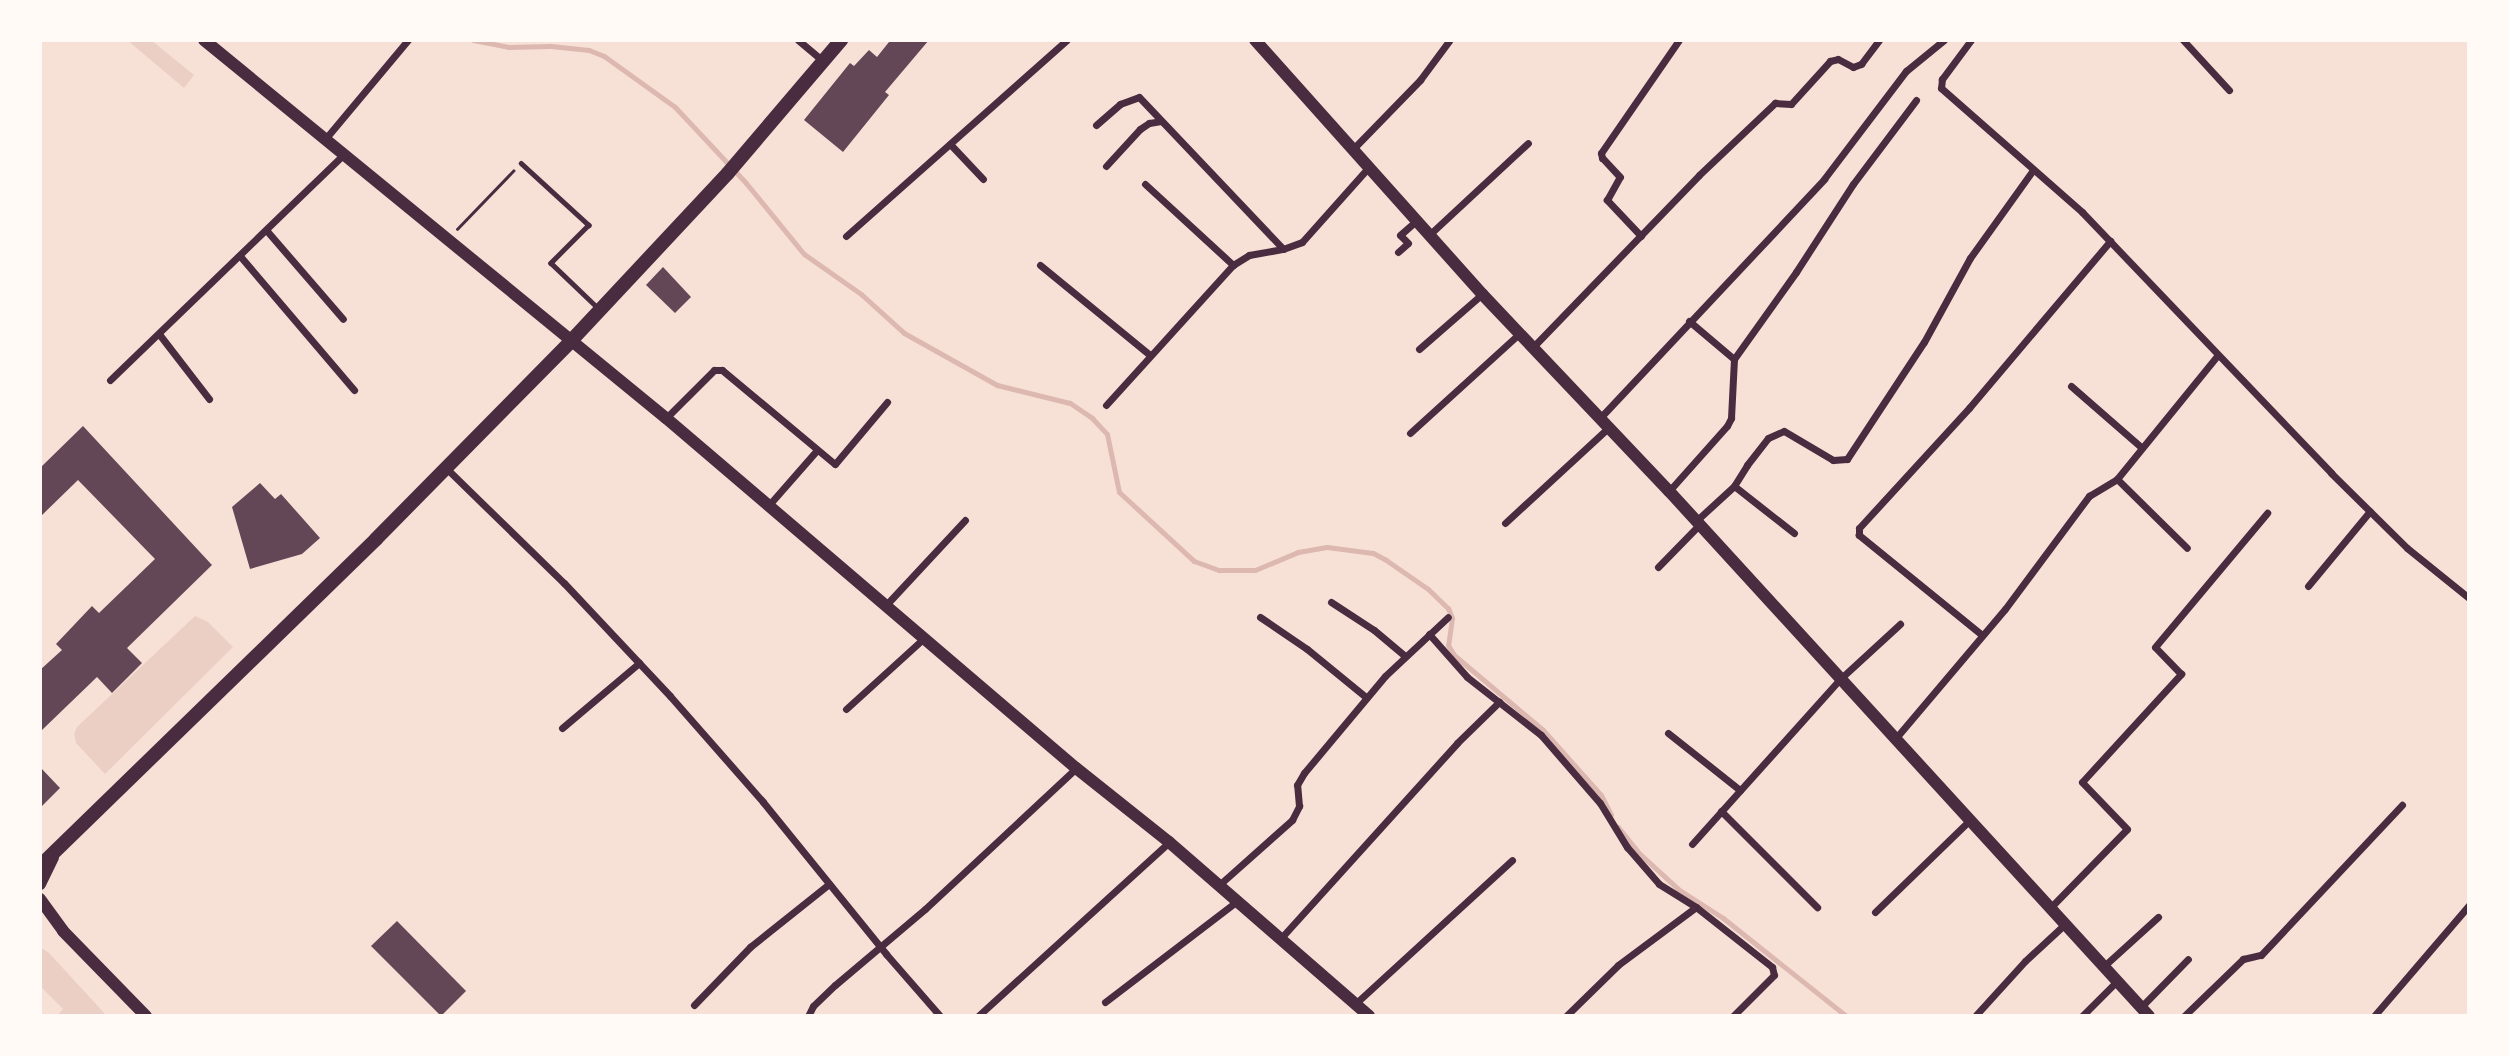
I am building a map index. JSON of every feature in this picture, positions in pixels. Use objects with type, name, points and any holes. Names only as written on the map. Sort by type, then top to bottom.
[{"type":"main road","points":[[40,866],[376,540],[570,342],[728,173],[841,40]]},
{"type":"street","points":[[326,138],[408,40]]},
{"type":"street","points":[[798,40],[823,61]]},
{"type":"street","points":[[846,236],[1066,40]]},
{"type":"street","points":[[1255,40],[1482,294],[1669,491],[1839,680],[2145,1011],[2189,959]]},
{"type":"street","points":[[1641,236],[1607,200],[1620,177],[1602,158],[1601,153],[1679,40]]},
{"type":"street","points":[[1533,347],[1775,103],[1791,104],[1830,61],[1838,59],[1853,67],[1861,64],[1879,40]]},
{"type":"street","points":[[1505,523],[1603,423],[1689,321],[1824,179],[1906,71],[1944,40]]},
{"type":"street","points":[[1971,40],[1942,79],[1941,88],[2110,242],[2217,356],[2370,511],[2417,556],[2469,598]]},
{"type":"street","points":[[2183,40],[2229,90]]},
{"type":"street","points":[[206,41],[666,418],[1076,768],[1170,842],[1369,1016]]},
{"type":"street","points":[[1352,150],[1420,80],[1449,41]]},
{"type":"street","points":[[1096,125],[1120,104],[1139,97],[1283,248]]},
{"type":"street","points":[[1669,491],[1727,426],[1731,418],[1734,359],[1796,272],[1853,184],[1916,100]]},
{"type":"street","points":[[1106,166],[1140,129],[1149,122],[1161,121]]},
{"type":"street","points":[[1429,235],[1528,143]]},
{"type":"street","points":[[950,144],[983,178]]},
{"type":"street","points":[[110,380],[344,154]]},
{"type":"street","points":[[1106,405],[1233,265],[1249,254],[1302,242],[1368,168]]},
{"type":"street","points":[[1658,567],[1734,486],[1768,438],[1779,432],[1789,432],[1833,460],[1843,462],[1924,342],[1969,258],[2033,170]]},
{"type":"street","points":[[1145,184],[1233,265]]},
{"type":"street","points":[[1398,252],[1408,243],[1400,234],[1416,221]]},
{"type":"street","points":[[267,231],[343,319]]},
{"type":"street","points":[[1982,635],[1859,535],[1859,528],[1961,417],[2110,242]]},
{"type":"street","points":[[240,256],[354,390]]},
{"type":"street","points":[[1040,265],[1150,355]]},
{"type":"street","points":[[1419,349],[1482,294]]},
{"type":"street","points":[[1689,321],[1734,359]]},
{"type":"street","points":[[1410,433],[1520,333]]},
{"type":"street","points":[[159,334],[209,399]]},
{"type":"street","points":[[1894,740],[1982,635],[2089,496],[2117,479],[2217,356]]},
{"type":"street","points":[[666,418],[710,374],[715,370],[722,370],[835,464],[887,402]]},
{"type":"street","points":[[2071,386],[2141,447]]},
{"type":"street","points":[[768,506],[817,450]]},
{"type":"street","points":[[445,467],[564,583],[639,663],[763,802],[940,1016]]},
{"type":"street","points":[[2117,479],[2188,548]]},
{"type":"street","points":[[1734,486],[1794,533]]},
{"type":"street","points":[[2308,586],[2370,511]]},
{"type":"street","points":[[2050,908],[2127,829],[2082,782],[2181,674],[2155,647],[2267,513]]},
{"type":"street","points":[[886,605],[965,520]]},
{"type":"street","points":[[1331,603],[1374,630],[1405,656]]},
{"type":"street","points":[[1260,617],[1307,649],[1367,698]]},
{"type":"street","points":[[1219,885],[1294,817],[1299,806],[1297,785],[1300,778],[1405,656],[1448,617]]},
{"type":"street","points":[[1692,844],[1839,680],[1900,624]]},
{"type":"street","points":[[1429,634],[1467,677],[1541,735],[1600,803],[1628,847],[1659,884],[1696,907],[1775,971],[1733,1016]]},
{"type":"street","points":[[846,709],[925,637]]},
{"type":"street","points":[[562,729],[639,663]]},
{"type":"street","points":[[1281,938],[1457,743],[1499,702]]},
{"type":"street","points":[[1668,733],[1740,790]]},
{"type":"street","points":[[808,1016],[813,1006],[879,945],[925,909],[1076,768]]},
{"type":"street","points":[[2184,1016],[2243,959],[2261,955],[2402,805]]},
{"type":"street","points":[[1721,811],[1818,907]]},
{"type":"street","points":[[1875,912],[1969,821]]},
{"type":"street","points":[[978,1016],[1170,842]]},
{"type":"street","points":[[40,884],[57,851]]},
{"type":"street","points":[[1355,1004],[1512,860]]},
{"type":"street","points":[[694,1005],[750,947],[829,884]]},
{"type":"street","points":[[40,899],[63,931],[146,1016]]},
{"type":"street","points":[[1105,1002],[1237,901]]},
{"type":"street","points":[[2374,1016],[2469,905]]},
{"type":"street","points":[[1566,1016],[1618,965],[1696,907]]},
{"type":"street","points":[[2104,966],[2158,917]]},
{"type":"street","points":[[40,923],[63,931]]},
{"type":"street","points":[[1975,1016],[2025,961],[2065,924]]},
{"type":"street","points":[[2082,1016],[2117,981]]},
{"type":"lane","points":[[521,163],[589,225],[551,263],[600,310]]},
{"type":"path","points":[[447,239],[521,163]]},
{"type":"shaded area","points":[[127,40],[151,40],[194,75],[184,88]]},
{"type":"shaded area","points":[[195,616],[208,622],[233,647],[105,774],[76,743],[74,734],[77,727]]},
{"type":"shaded area","points":[[40,947],[49,953],[107,1016],[57,1016],[63,1009],[40,986]]},
{"type":"building","points":[[887,40],[929,40],[885,92],[889,95],[843,152],[804,120],[850,63],[854,66],[869,50],[877,57],[889,42]]},
{"type":"building","points":[[663,267],[691,297],[675,313],[646,285]]},
{"type":"building","points":[[83,426],[212,565],[127,648],[142,663],[112,693],[97,677],[42,730],[40,670],[62,650],[56,644],[92,606],[99,613],[155,559],[78,480],[40,517],[40,468]]},
{"type":"building","points":[[260,483],[275,499],[281,494],[320,538],[302,554],[250,569],[232,507]]},
{"type":"building","points":[[40,767],[60,788],[42,806],[40,805]]},
{"type":"building","points":[[397,921],[466,991],[441,1016],[371,946]]},
{"type":"waterway","points":[[473,40],[508,47],[551,46],[589,50],[604,56],[675,107],[746,183],[804,254],[861,294],[904,333],[997,385],[1070,403],[1092,418],[1107,434],[1119,492],[1194,561],[1219,570],[1255,570],[1298,552],[1327,547],[1373,553],[1386,560],[1428,589],[1448,608],[1452,618],[1448,645],[1454,655],[1543,730],[1601,795],[1611,815]]},
{"type":"waterway","points":[[1618,827],[1640,854],[1678,889],[1723,918],[1846,1016]]}]
